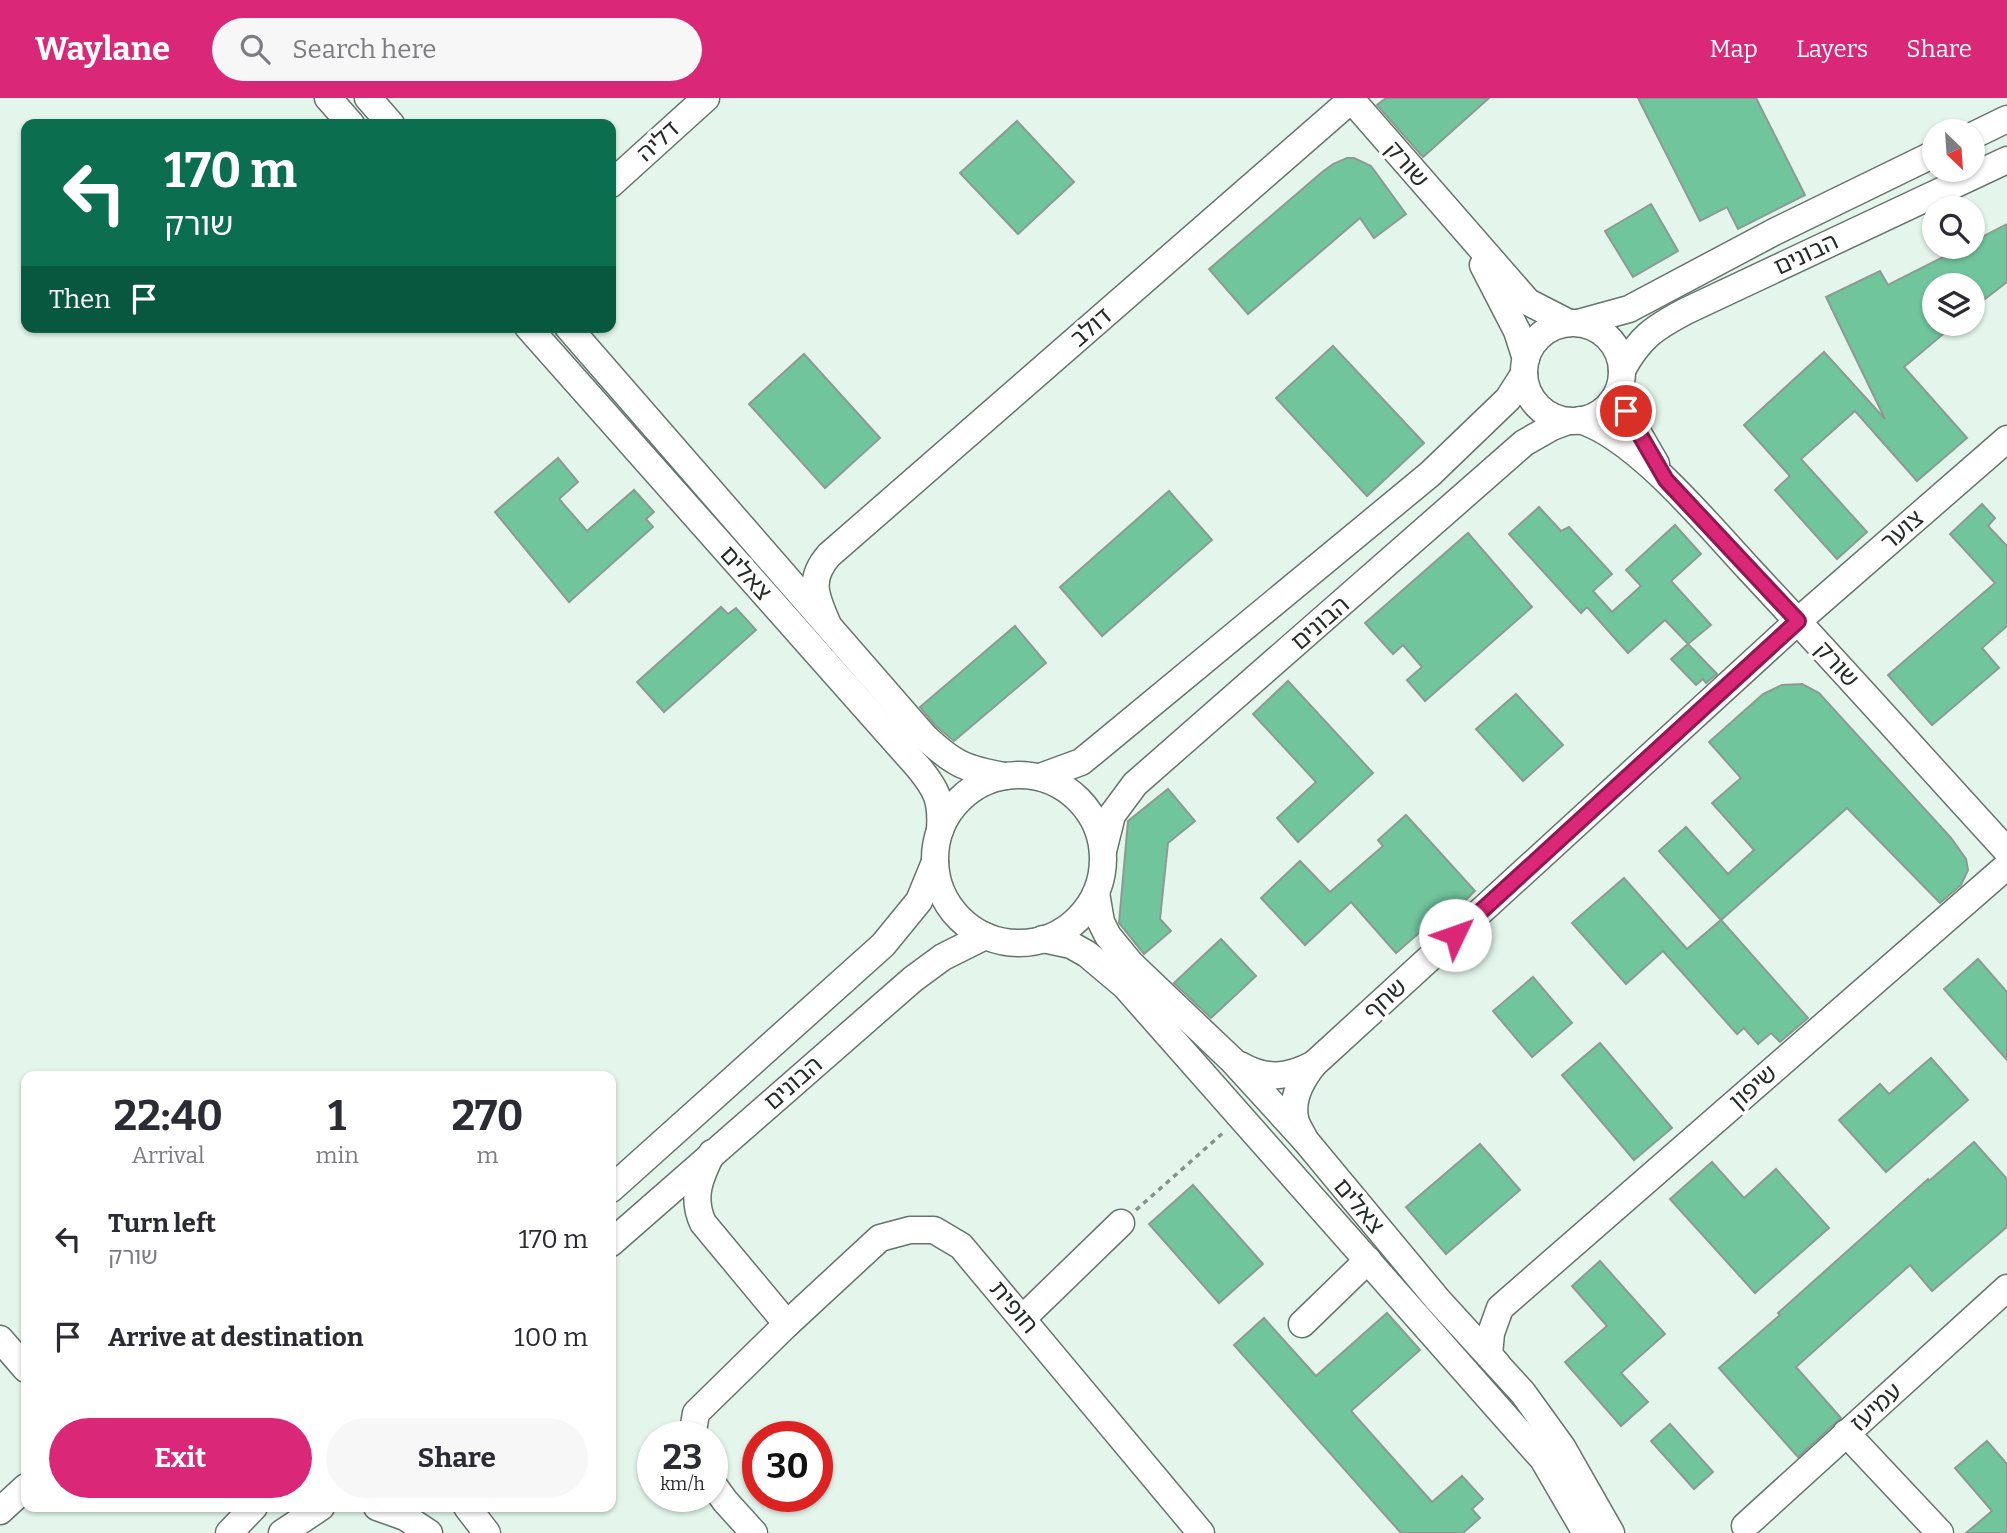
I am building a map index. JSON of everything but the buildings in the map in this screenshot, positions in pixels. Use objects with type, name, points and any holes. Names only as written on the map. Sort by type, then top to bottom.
[{"type":"street","points":[[328,98],[347,119]]},
{"type":"street","points":[[368,98],[387,119]]},
{"type":"street","name":"דליה","points":[[616,179],[706,98]]},
{"type":"street","name":"שורק","points":[[1351,99],[1528,302],[1574,323]]},
{"type":"street","name":"דולב","points":[[828,625],[815,593],[820,566],[829,555],[1351,99]]},
{"type":"street","points":[[1985,130],[2007,119]]},
{"type":"street","name":"הבונים","points":[[1620,381],[1634,348],[1644,337],[1686,311],[2007,160]]},
{"type":"street","name":"הבונים","points":[[1574,323],[1629,309],[1763,238],[1922,161]]},
{"type":"street","name":"שורק","points":[[1464,230],[1517,331],[1525,366]]},
{"type":"street","points":[[1574,323],[1596,328],[1606,336],[1620,356],[1620,381],[1611,404],[1600,413],[1574,421],[1553,417],[1541,410],[1532,400],[1526,387],[1525,366],[1533,344],[1541,334],[1552,328],[1574,323]]},
{"type":"street","name":"צאלים","points":[[533,333],[919,768],[937,795],[941,808],[940,830]]},
{"type":"street","name":"צאלים","points":[[573,333],[925,737],[942,753],[972,771],[1004,776]]},
{"type":"street","name":"הבונים","points":[[1040,777],[1081,762],[1097,750],[1430,474],[1508,399],[1525,366]]},
{"type":"street","name":"שורק","points":[[1620,381],[1634,426],[1666,480]]},
{"type":"street","name":"שורק","points":[[1574,421],[1598,426],[1666,480],[2007,851]]},
{"type":"street","name":"הבונים","points":[[1103,851],[1112,815],[1135,784],[1524,443],[1552,427],[1574,421]]},
{"type":"street","name":"צוער","points":[[1798,621],[2007,439]]},
{"type":"street","name":"דולב","points":[[769,557],[785,565],[810,562],[829,555]]},
{"type":"street","name":"שחף","points":[[1305,1140],[1295,1118],[1295,1102],[1299,1086],[1314,1064],[1798,621]]},
{"type":"street","points":[[1022,774],[1040,777],[1076,796],[1090,812],[1099,830],[1103,851],[1101,880],[1083,913],[1065,929],[1044,939],[1024,943],[1004,942],[985,936],[965,924],[949,906],[939,885],[935,862],[940,830],[950,810],[965,794],[983,783],[1004,776],[1022,774]]},
{"type":"street","name":"הבונים","points":[[616,1185],[883,945],[919,901],[935,862]]},
{"type":"street","name":"שיפון","points":[[1500,1308],[2007,866]]},
{"type":"street","name":"צאלים","points":[[1096,893],[1097,909],[1108,936],[1131,964],[1231,1060],[1305,1140],[1438,1300],[1523,1393],[1562,1447],[1611,1533]]},
{"type":"street","name":"הבונים","points":[[616,1239],[913,979],[943,957],[985,936]]},
{"type":"street","name":"צאלים","points":[[1044,939],[1071,945],[1087,954],[1125,986],[1543,1459],[1586,1533]]},
{"type":"street","name":"שחף","points":[[1231,1060],[1259,1074],[1270,1076],[1296,1073],[1314,1064]]},
{"type":"street","points":[[712,1153],[696,1192],[696,1204],[703,1223],[787,1324]]},
{"type":"street","points":[[640,1218],[673,1212],[703,1223]]},
{"type":"street","points":[[1023,1318],[1121,1223]]},
{"type":"street","name":"חופית","points":[[695,1421],[696,1413],[880,1238],[910,1230],[934,1230],[961,1246],[1201,1533]]},
{"type":"street","points":[[1301,1324],[1368,1260]]},
{"type":"street","name":"עמיעז","points":[[1745,1525],[2007,1288]]},
{"type":"street","points":[[1438,1300],[1457,1313],[1500,1308],[1491,1333],[1489,1355],[1523,1393]]},
{"type":"street","points":[[0,1339],[21,1363]]},
{"type":"street","points":[[1846,1433],[1940,1533]]},
{"type":"street","points":[[0,1511],[21,1492]]},
{"type":"street","points":[[728,1504],[754,1533]]},
{"type":"street","points":[[229,1533],[249,1512]]},
{"type":"street","points":[[282,1533],[314,1512]]},
{"type":"street","points":[[391,1512],[405,1517],[429,1533]]},
{"type":"street","points":[[471,1512],[487,1533]]},
{"type":"path","points":[[1121,1223],[1241,1117]]},
{"type":"route","points":[[1455,935],[1798,621],[1666,480],[1626,411]]}]
